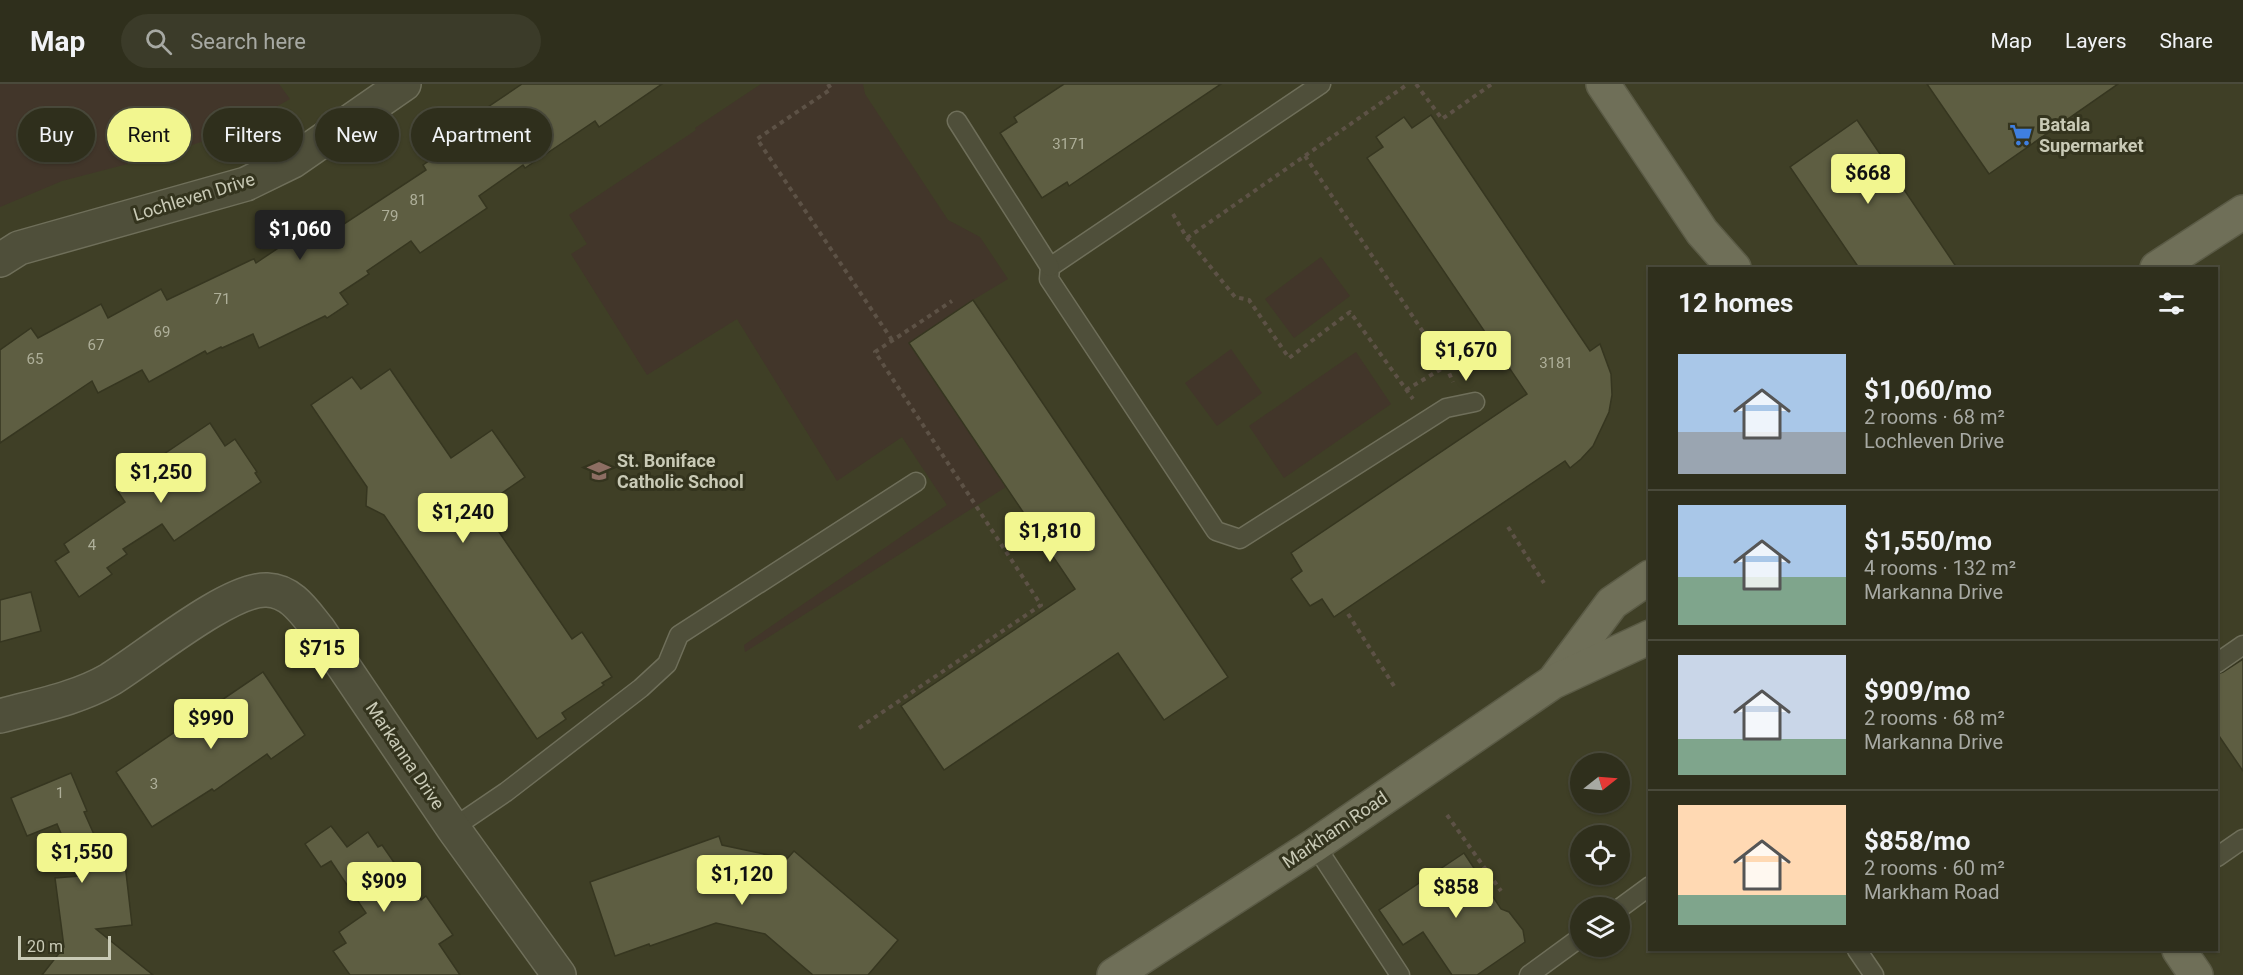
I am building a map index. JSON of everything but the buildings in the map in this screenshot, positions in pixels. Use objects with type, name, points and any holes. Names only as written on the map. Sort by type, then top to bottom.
[{"type":"main road","points":[[1603,84],[1702,232],[1733,267]]},
{"type":"main road","points":[[2159,267],[2243,212]]},
{"type":"main road","points":[[1702,232],[1717,267]]},
{"type":"main road","name":"Markham Road","points":[[1553,682],[1612,603],[1648,579]]},
{"type":"main road","name":"Markham Road","points":[[1114,975],[1315,845],[1553,682],[1648,643]]},
{"type":"main road","points":[[2180,951],[2196,975]]},
{"type":"street","name":"Lochleven Drive","points":[[0,260],[19,248],[246,184],[293,161],[404,84]]},
{"type":"street","name":"Markanna Drive","points":[[0,716],[68,697],[107,681],[208,614],[242,595],[266,590],[283,593],[297,603],[319,630],[453,828],[559,975]]},
{"type":"lane","points":[[1050,267],[1321,84]]},
{"type":"lane","points":[[957,121],[1050,267],[1049,279],[1216,531],[1240,539],[1446,408],[1468,403]]},
{"type":"lane","points":[[453,828],[506,792],[641,688],[667,664],[680,635],[916,482]]},
{"type":"lane","points":[[2218,662],[2243,645]]},
{"type":"lane","points":[[2218,856],[2243,839]]},
{"type":"lane","points":[[1315,845],[1400,975]]},
{"type":"lane","points":[[1630,901],[1648,887]]},
{"type":"lane","points":[[1529,975],[1570,945]]},
{"type":"lane","points":[[1858,951],[1874,975]]},
{"type":"path","points":[[828,84],[831,89],[757,139],[892,340]]},
{"type":"path","points":[[1187,238],[1408,84]]},
{"type":"path","points":[[1416,84],[1442,119],[1492,84]]},
{"type":"path","points":[[1305,156],[1446,366],[1468,403]]},
{"type":"path","points":[[1161,192],[1187,238],[1235,297],[1250,300],[1289,358],[1350,312],[1428,419]]},
{"type":"path","points":[[859,728],[1041,605],[875,352],[952,301]]},
{"type":"path","points":[[1406,390],[1446,366]]},
{"type":"path","points":[[1508,528],[1544,584]]},
{"type":"path","points":[[1348,614],[1394,686]]},
{"type":"path","points":[[1448,815],[1501,891]]},
{"type":"shaded area","points":[[0,84],[279,84],[290,99],[274,108],[203,108],[203,141],[191,145],[191,108],[107,108],[107,162],[135,162],[62,181],[0,207]]},
{"type":"shaded area","points":[[761,84],[863,84],[865,94],[948,220],[980,237],[1008,279],[909,343],[1006,487],[745,652],[744,645],[947,505],[902,437],[837,481],[737,319],[647,375],[571,254],[587,244],[569,215]]},
{"type":"shaded area","points":[[1321,257],[1350,296],[1294,338],[1265,299]]},
{"type":"shaded area","points":[[1231,349],[1262,393],[1217,426],[1185,383]]},
{"type":"shaded area","points":[[1356,352],[1391,404],[1284,478],[1249,426]]},
{"type":"place","name":"Batala Supermarket","points":[[2021,135]]},
{"type":"place","name":"St. Boniface Catholic School","points":[[599,471]]}]
